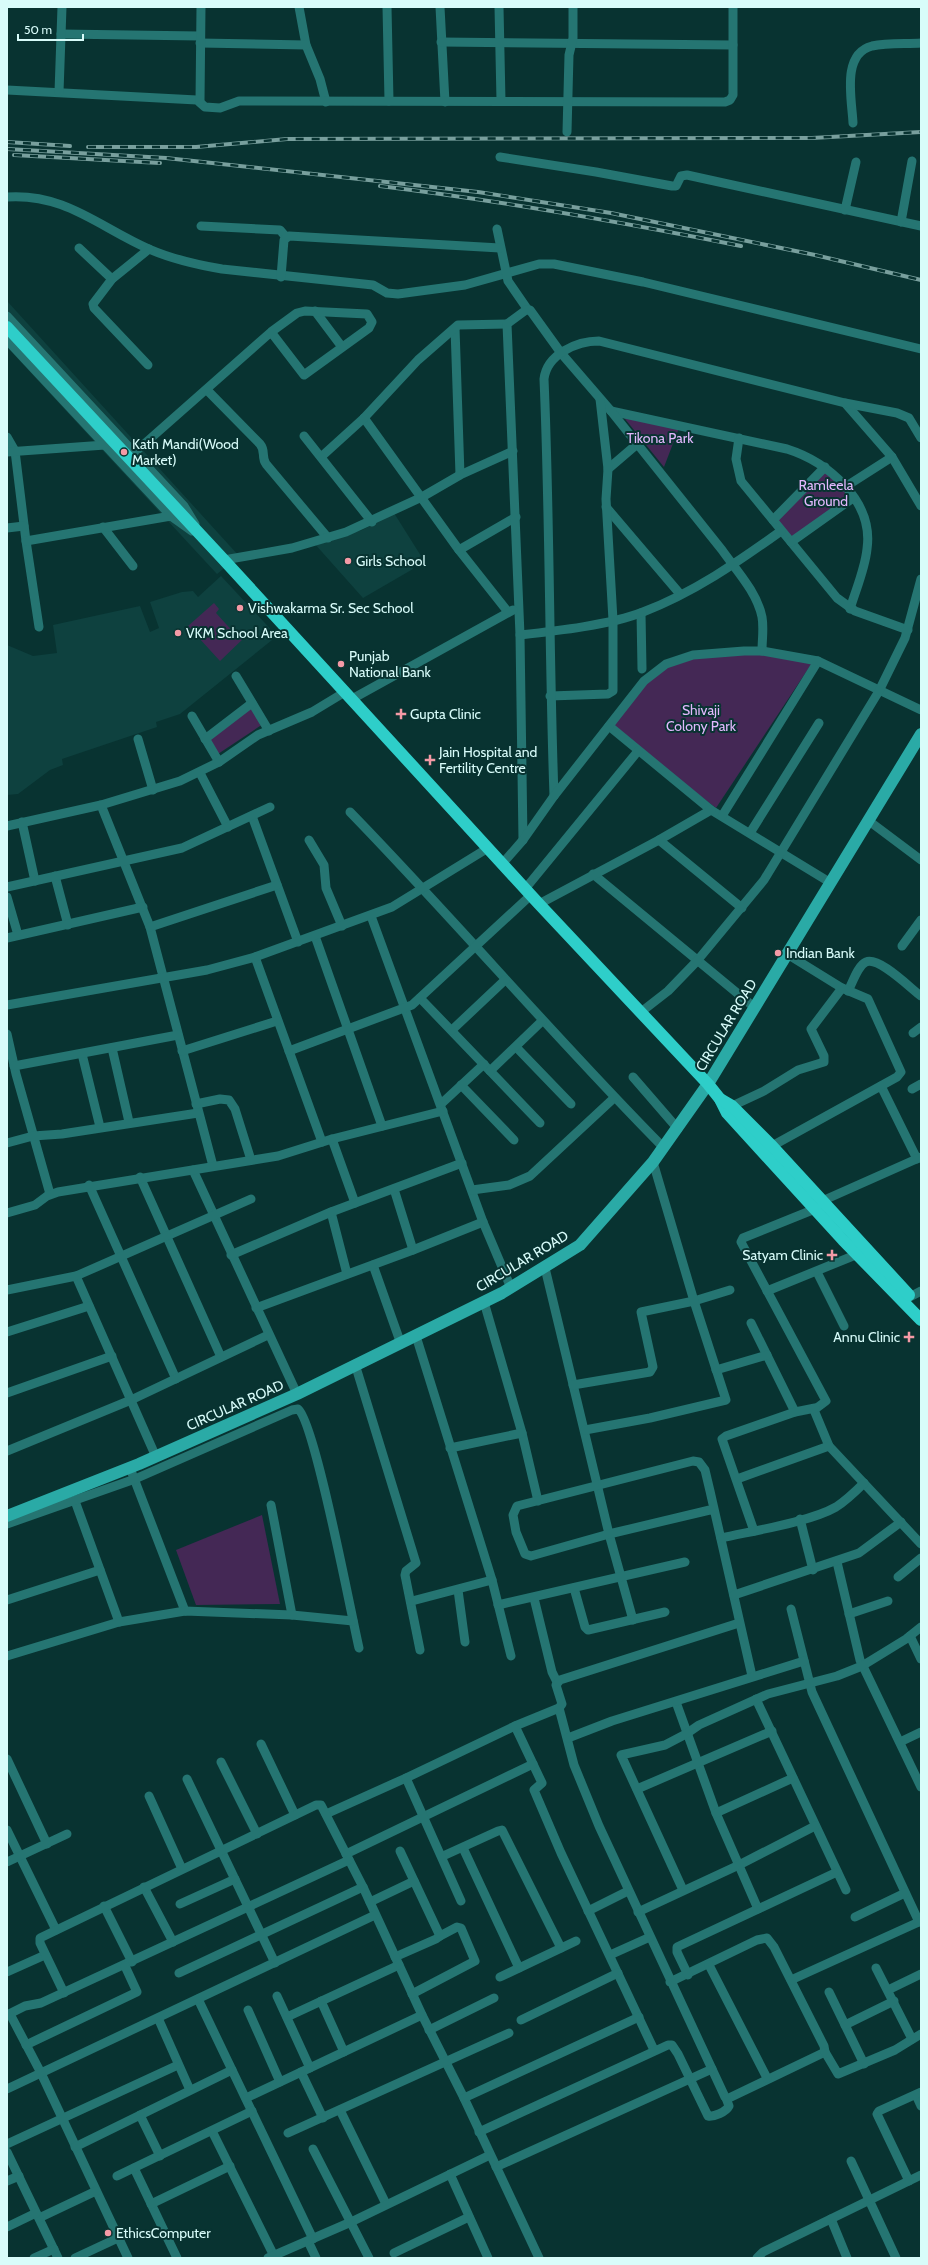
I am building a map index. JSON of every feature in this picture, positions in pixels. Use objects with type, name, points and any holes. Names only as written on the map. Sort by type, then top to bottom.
[{"type":"highway","points":[[7,326],[349,695],[539,904],[708,1084],[720,1099],[727,1113],[818,1205],[906,1298],[921,1320]]},
{"type":"highway","points":[[720,1099],[732,1106],[772,1146],[858,1254],[906,1298],[921,1308]]},
{"type":"main road","name":"CIRCULAR ROAD","points":[[7,1516],[130,1468],[297,1394],[511,1288],[567,1254],[587,1237],[653,1162],[678,1129],[708,1084],[921,734]]},
{"type":"street","points":[[59,92],[62,7]]},
{"type":"street","points":[[201,7],[200,100],[205,107],[220,108],[239,101],[445,102],[501,100],[727,102],[733,95],[733,7]]},
{"type":"street","points":[[299,7],[306,45],[320,79],[326,102]]},
{"type":"street","points":[[387,7],[389,101]]},
{"type":"street","points":[[440,7],[445,102]]},
{"type":"street","points":[[498,7],[501,100]]},
{"type":"street","points":[[568,132],[568,55],[571,43],[573,7]]},
{"type":"street","points":[[61,34],[306,45]]},
{"type":"street","points":[[441,42],[733,45]]},
{"type":"street","points":[[854,123],[851,74],[854,62],[863,51],[877,45],[921,43]]},
{"type":"street","points":[[7,90],[200,100]]},
{"type":"street","points":[[500,157],[672,186],[676,186],[681,176],[687,175],[921,226]]},
{"type":"street","points":[[901,222],[912,161]]},
{"type":"street","points":[[845,210],[856,162]]},
{"type":"street","points":[[7,197],[35,197],[70,207],[149,249],[199,265],[281,277],[373,285],[387,293],[398,294],[465,285],[539,264],[562,265],[643,282],[921,349]]},
{"type":"street","points":[[201,226],[280,230],[286,237],[500,248]]},
{"type":"street","points":[[497,229],[505,273],[514,292],[561,353],[611,411],[636,445],[733,565],[750,589],[760,610],[762,619],[762,651]]},
{"type":"street","points":[[281,277],[286,237]]},
{"type":"street","points":[[79,248],[112,279]]},
{"type":"street","points":[[148,365],[93,306],[96,298],[112,279],[149,249]]},
{"type":"street","points":[[134,453],[271,332],[297,313],[305,310],[367,314],[372,322],[369,328],[312,371],[303,375],[271,332]]},
{"type":"street","points":[[321,457],[364,418],[412,365],[455,328],[469,324],[507,324],[528,310]]},
{"type":"street","points":[[315,311],[342,347]]},
{"type":"street","points":[[7,316],[184,506],[206,540]]},
{"type":"street","points":[[507,324],[520,607],[523,840]]},
{"type":"street","points":[[455,328],[460,475]]},
{"type":"street","points":[[7,340],[171,516],[206,540]]},
{"type":"street","points":[[554,796],[550,696],[549,480],[544,378],[549,363],[561,353],[581,344],[599,341],[845,403],[904,416],[913,423],[921,438]]},
{"type":"street","points":[[207,390],[260,444],[264,450],[264,462],[328,538]]},
{"type":"street","points":[[550,696],[612,692],[613,620],[606,507],[608,469],[600,399]]},
{"type":"street","points":[[845,403],[892,457],[921,506]]},
{"type":"street","points":[[611,411],[739,438],[801,454],[825,467],[840,479],[862,515],[868,541],[865,561],[850,609]]},
{"type":"street","points":[[364,418],[459,550],[508,612]]},
{"type":"street","points":[[304,436],[372,522]]},
{"type":"street","points":[[7,437],[24,526],[39,627]]},
{"type":"street","points":[[739,438],[736,459],[741,481],[830,591],[850,609],[908,630]]},
{"type":"street","points":[[11,452],[105,445]]},
{"type":"street","points":[[608,469],[636,445]]},
{"type":"street","points":[[224,560],[292,548],[328,538],[372,522],[422,497],[460,475],[513,451]]},
{"type":"street","points":[[845,486],[892,457]]},
{"type":"street","points":[[773,520],[825,467]]},
{"type":"street","points":[[791,542],[853,498]]},
{"type":"street","points":[[606,507],[680,594]]},
{"type":"street","points":[[26,540],[171,516]]},
{"type":"street","points":[[459,550],[516,517]]},
{"type":"street","points":[[7,528],[24,526]]},
{"type":"street","points":[[103,527],[133,566]]},
{"type":"street","points":[[520,635],[550,632],[641,613],[733,565],[782,530]]},
{"type":"street","points":[[641,1012],[673,986],[697,961],[764,880],[879,692],[908,630],[921,579]]},
{"type":"street","points":[[7,826],[101,805],[153,790],[200,773],[254,738],[349,695],[520,607]]},
{"type":"street","points":[[641,613],[642,669]]},
{"type":"street","points":[[503,863],[523,840],[554,796],[644,681],[666,664],[693,655],[744,650],[762,651],[818,661],[879,692],[921,710]]},
{"type":"street","points":[[722,816],[818,661]]},
{"type":"street","points":[[236,676],[269,731]]},
{"type":"street","points":[[205,739],[252,703]]},
{"type":"street","points":[[192,716],[219,762]]},
{"type":"street","points":[[750,833],[818,723]]},
{"type":"street","points":[[609,726],[711,810],[831,883]]},
{"type":"street","points":[[138,739],[153,790]]},
{"type":"street","points":[[289,1052],[405,1009],[420,998],[528,892],[638,751]]},
{"type":"street","points":[[200,773],[228,827]]},
{"type":"street","points":[[101,805],[150,927],[213,1166]]},
{"type":"street","points":[[7,887],[182,848],[270,807]]},
{"type":"street","points":[[539,904],[659,840],[711,810]]},
{"type":"street","points":[[350,812],[423,889],[542,1021],[614,1098],[664,1148]]},
{"type":"street","points":[[252,816],[298,942]]},
{"type":"street","points":[[869,821],[921,860]]},
{"type":"street","points":[[22,822],[35,881]]},
{"type":"street","points":[[309,840],[324,865],[326,888],[342,926]]},
{"type":"street","points":[[659,840],[742,908]]},
{"type":"street","points":[[7,1004],[207,970],[256,957],[371,916],[392,907],[488,848]]},
{"type":"street","points":[[593,874],[754,1007]]},
{"type":"street","points":[[55,876],[68,925]]},
{"type":"street","points":[[150,927],[277,885]]},
{"type":"street","points":[[7,897],[18,936]]},
{"type":"street","points":[[7,938],[143,907]]},
{"type":"street","points":[[371,916],[483,1222],[511,1288]]},
{"type":"street","points":[[902,946],[920,924]]},
{"type":"street","points":[[315,936],[382,1126]]},
{"type":"street","points":[[772,1146],[897,1077],[901,1072],[870,1002],[865,997],[845,990],[787,954]]},
{"type":"street","points":[[256,957],[277,1020],[322,1142]]},
{"type":"street","points":[[732,1106],[764,1091],[795,1071],[824,1062],[824,1056],[812,1029],[845,990],[861,966],[866,962],[870,962],[894,973],[921,996]]},
{"type":"street","points":[[452,1030],[505,980]]},
{"type":"street","points":[[420,998],[540,1123]]},
{"type":"street","points":[[182,1051],[277,1020]]},
{"type":"street","points":[[7,1213],[35,1205],[50,1194],[89,1185],[278,1156],[442,1107],[461,1085],[516,1047],[542,1021]]},
{"type":"street","points":[[913,1033],[921,1027]]},
{"type":"street","points":[[7,1034],[12,1072],[50,1194]]},
{"type":"street","points":[[12,1072],[82,1054],[178,1035]]},
{"type":"street","points":[[516,1047],[571,1104]]},
{"type":"street","points":[[112,1048],[129,1122]]},
{"type":"street","points":[[82,1054],[100,1127]]},
{"type":"street","points":[[633,1077],[678,1129]]},
{"type":"street","points":[[912,1089],[921,1084]]},
{"type":"street","points":[[461,1085],[514,1140]]},
{"type":"street","points":[[754,1531],[722,1439],[726,1436],[795,1412],[814,1408],[824,1404],[826,1401],[742,1244],[742,1239],[919,1158],[881,1086]]},
{"type":"street","points":[[472,1190],[509,1185],[530,1176],[614,1098]]},
{"type":"street","points":[[7,1143],[33,1136],[62,1134],[197,1108],[220,1099],[230,1101],[235,1109],[251,1160]]},
{"type":"street","points":[[332,1139],[355,1203]]},
{"type":"street","points":[[585,1430],[724,1402],[726,1399],[694,1301],[653,1162]]},
{"type":"street","points":[[231,1255],[331,1212],[462,1163]]},
{"type":"street","points":[[193,1170],[268,1335],[297,1394]]},
{"type":"street","points":[[140,1177],[221,1357]]},
{"type":"street","points":[[89,1185],[176,1378]]},
{"type":"street","points":[[394,1188],[413,1250]]},
{"type":"street","points":[[7,1290],[76,1276],[122,1258],[251,1199]]},
{"type":"street","points":[[331,1212],[347,1274]]},
{"type":"street","points":[[256,1308],[413,1250],[483,1222]]},
{"type":"street","points":[[767,1291],[817,1272],[858,1254]]},
{"type":"street","points":[[373,1265],[400,1344]]},
{"type":"street","points":[[545,1268],[610,1534],[633,1620]]},
{"type":"street","points":[[817,1272],[844,1326]]},
{"type":"street","points":[[76,1276],[156,1457]]},
{"type":"street","points":[[573,1385],[651,1372],[652,1367],[641,1312],[694,1301],[730,1290]]},
{"type":"street","points":[[906,1298],[921,1291]]},
{"type":"street","points":[[484,1302],[522,1433],[538,1501]]},
{"type":"street","points":[[7,1332],[89,1306]]},
{"type":"street","points":[[751,1323],[795,1412]]},
{"type":"street","points":[[7,1451],[131,1400],[268,1335]]},
{"type":"street","points":[[416,1336],[492,1580],[511,1656]]},
{"type":"street","points":[[716,1370],[767,1355]]},
{"type":"street","points":[[7,1393],[112,1356]]},
{"type":"street","points":[[355,1364],[416,1563],[405,1572],[412,1601],[420,1650]]},
{"type":"street","points":[[814,1408],[829,1446],[921,1544]]},
{"type":"street","points":[[7,1524],[134,1479],[292,1410],[300,1410],[306,1421],[321,1475],[359,1648]]},
{"type":"street","points":[[450,1448],[522,1433]]},
{"type":"street","points":[[737,1479],[829,1446]]},
{"type":"street","points":[[714,1509],[610,1534],[534,1556],[526,1555],[516,1532],[513,1512],[517,1506],[696,1461],[701,1463],[705,1470],[722,1538],[739,1623],[752,1676]]},
{"type":"street","points":[[130,1468],[185,1611]]},
{"type":"street","points":[[722,1538],[800,1520],[835,1508],[864,1483]]},
{"type":"street","points":[[74,1500],[119,1622]]},
{"type":"street","points":[[271,1505],[292,1615]]},
{"type":"street","points":[[800,1520],[813,1570]]},
{"type":"street","points":[[734,1595],[837,1562],[862,1552],[901,1522]]},
{"type":"street","points":[[898,1577],[921,1558]]},
{"type":"street","points":[[498,1605],[534,1598],[685,1562]]},
{"type":"street","points":[[837,1562],[854,1640],[862,1666],[921,1787]]},
{"type":"street","points":[[7,1600],[100,1570]]},
{"type":"street","points":[[412,1601],[492,1580]]},
{"type":"street","points":[[574,1588],[587,1630],[665,1612]]},
{"type":"street","points":[[458,1590],[465,1642]]},
{"type":"street","points":[[326,1814],[515,1726],[559,1708],[562,1704],[557,1682],[552,1672],[534,1598]]},
{"type":"street","points":[[848,1614],[888,1601]]},
{"type":"street","points":[[791,1609],[808,1682],[905,1893],[920,1921],[791,1980]]},
{"type":"street","points":[[7,1656],[119,1622],[185,1611],[292,1615],[353,1621]]},
{"type":"street","points":[[557,1682],[739,1623]]},
{"type":"street","points":[[683,1890],[637,1789],[621,1759],[622,1754],[658,1747],[686,1734],[699,1725],[756,1700],[808,1682],[837,1676],[862,1666],[910,1636],[921,1627]]},
{"type":"street","points":[[910,1636],[921,1659]]},
{"type":"street","points":[[568,1738],[612,1721],[804,1661]]},
{"type":"street","points":[[756,1700],[846,1890]]},
{"type":"street","points":[[676,1702],[686,1734],[716,1813],[758,1909]]},
{"type":"street","points":[[479,2132],[654,2050],[672,2045],[708,2116],[713,2116],[727,2109],[729,2106],[628,1891],[581,1784],[559,1708]]},
{"type":"street","points":[[515,1726],[542,1784],[534,1788],[536,1795],[588,1911],[654,2050]]},
{"type":"street","points":[[637,1789],[772,1732]]},
{"type":"street","points":[[900,1742],[921,1732]]},
{"type":"street","points":[[261,1744],[295,1815]]},
{"type":"street","points":[[7,1759],[47,1844]]},
{"type":"street","points":[[221,1762],[257,1834]]},
{"type":"street","points":[[128,2258],[41,2073],[8,2014],[25,2006],[37,2005],[64,1993],[248,1907],[348,1857],[424,1816],[533,1764]]},
{"type":"street","points":[[406,1778],[443,1856],[461,1901]]},
{"type":"street","points":[[716,1813],[793,1778]]},
{"type":"street","points":[[187,1779],[275,1963]]},
{"type":"street","points":[[149,1796],[182,1869]]},
{"type":"street","points":[[64,1993],[46,1955],[40,1938],[318,1804],[326,1814],[363,1887],[429,2030],[464,2098],[539,2258]]},
{"type":"street","points":[[638,1912],[739,1865],[815,1826]]},
{"type":"street","points":[[7,1830],[56,1930]]},
{"type":"street","points":[[443,1856],[463,1848],[498,1830],[504,1831],[561,1948]]},
{"type":"street","points":[[7,1862],[67,1834]]},
{"type":"street","points":[[463,1848],[519,1968]]},
{"type":"street","points":[[400,1851],[440,1936]]},
{"type":"street","points":[[688,1975],[677,1952],[677,1947],[837,1872]]},
{"type":"street","points":[[180,1904],[235,1879]]},
{"type":"street","points":[[370,1902],[414,1881]]},
{"type":"street","points":[[144,1887],[173,1942]]},
{"type":"street","points":[[179,1972],[363,1887]]},
{"type":"street","points":[[588,1911],[628,1891]]},
{"type":"street","points":[[856,1917],[905,1893]]},
{"type":"street","points":[[26,2045],[137,1992],[128,1964],[104,1906]]},
{"type":"street","points":[[7,2089],[376,1915]]},
{"type":"street","points":[[286,2017],[321,2001],[436,1940],[440,1936],[458,1927],[461,1928],[475,1961],[412,1994]]},
{"type":"street","points":[[610,1955],[650,1937]]},
{"type":"street","points":[[670,1982],[709,1965],[757,1940],[766,1938],[774,1947],[824,2046],[825,2052],[838,2074],[895,2050],[921,2034]]},
{"type":"street","points":[[500,1977],[576,1941]]},
{"type":"street","points":[[7,1972],[46,1955]]},
{"type":"street","points":[[709,1965],[767,2078]]},
{"type":"street","points":[[876,1968],[912,2039]]},
{"type":"street","points":[[521,2020],[618,1973]]},
{"type":"street","points":[[888,1990],[921,1974]]},
{"type":"street","points":[[829,1992],[864,2064]]},
{"type":"street","points":[[277,1996],[310,2068]]},
{"type":"street","points":[[429,2030],[494,1998]]},
{"type":"street","points":[[198,1999],[252,2111],[310,2240],[316,2258]]},
{"type":"street","points":[[321,2001],[344,2052]]},
{"type":"street","points":[[845,2025],[894,2001]]},
{"type":"street","points":[[248,2010],[280,2082]]},
{"type":"street","points":[[246,2098],[422,2015]]},
{"type":"street","points":[[464,2098],[639,2017]]},
{"type":"street","points":[[158,2018],[190,2090]]},
{"type":"street","points":[[288,2133],[509,2033]]},
{"type":"street","points":[[726,2098],[825,2052]]},
{"type":"street","points":[[7,2144],[178,2065]]},
{"type":"street","points":[[496,2168],[712,2069]]},
{"type":"street","points":[[75,2147],[232,2070]]},
{"type":"street","points":[[301,2072],[323,2118]]},
{"type":"street","points":[[908,2181],[877,2114],[879,2111],[918,2094],[921,2106]]},
{"type":"street","points":[[340,2110],[386,2204]]},
{"type":"street","points":[[117,2176],[252,2111]]},
{"type":"street","points":[[140,2115],[160,2156]]},
{"type":"street","points":[[212,2131],[275,2256],[351,2222],[490,2155]]},
{"type":"street","points":[[313,2149],[369,2258]]},
{"type":"street","points":[[7,2152],[58,2258]]},
{"type":"street","points":[[851,2161],[896,2258]]},
{"type":"street","points":[[151,2204],[230,2166]]},
{"type":"street","points":[[134,2168],[177,2258]]},
{"type":"street","points":[[450,2174],[488,2258]]},
{"type":"street","points":[[7,2181],[18,2176]]},
{"type":"street","points":[[757,2258],[763,2252],[921,2176]]},
{"type":"street","points":[[7,2227],[96,2191]]},
{"type":"street","points":[[394,2253],[469,2217]]},
{"type":"street","points":[[831,2219],[846,2258]]},
{"type":"street","points":[[75,2258],[118,2238]]},
{"type":"street","points":[[34,2258],[54,2249]]},
{"type":"shaded area","name":"Kath Mandi(Wood Market)","points":[[7,301],[239,556],[217,574],[7,347]]},
{"type":"shaded area","points":[[394,513],[421,556],[410,562],[413,569],[363,598],[314,543],[362,530]]},
{"type":"shaded area","points":[[221,576],[277,636],[180,714],[156,722],[157,727],[62,759],[63,765],[50,770],[18,794],[7,795],[7,645],[33,656],[57,653],[53,625],[140,606],[150,632],[159,628],[150,602],[182,592],[193,591],[198,597]]},
{"type":"green space","name":"Tikona Park","points":[[621,414],[679,428],[664,467]]},
{"type":"green space","name":"Ramleela Ground","points":[[826,469],[849,497],[791,540],[775,520]]},
{"type":"green space","points":[[214,603],[219,609],[216,613],[236,635],[240,632],[245,637],[220,661],[188,626]]},
{"type":"green space","name":"Shivaji Colony Park","points":[[758,652],[816,657],[716,808],[609,726],[648,677],[693,655]]},
{"type":"green space","points":[[249,705],[263,724],[218,754],[209,737]]},
{"type":"green space","points":[[262,1515],[280,1604],[196,1605],[176,1550]]},
{"type":"railway","points":[[88,147],[196,147],[287,139],[812,138],[921,132]]},
{"type":"railway","points":[[7,142],[70,146]]},
{"type":"railway","points":[[7,149],[166,158],[478,192],[611,213],[815,255],[921,280]]},
{"type":"railway","points":[[14,155],[160,163]]},
{"type":"railway","points":[[380,186],[471,198],[741,246]]},
{"type":"place","name":"Kath Mandi(Wood Market)","points":[[124,452]]},
{"type":"place","name":"Girls School","points":[[348,561]]},
{"type":"place","name":"Vishwakarma Sr. Sec School","points":[[240,608]]},
{"type":"place","name":"VKM School Area","points":[[178,633]]},
{"type":"place","name":"Punjab National Bank","points":[[341,664]]},
{"type":"place","name":"Gupta Clinic","points":[[401,714]]},
{"type":"place","name":"Jain Hospital and Fertility Centre","points":[[430,760]]},
{"type":"place","name":"Indian Bank","points":[[778,953]]},
{"type":"place","name":"Satyam Clinic","points":[[832,1255]]},
{"type":"place","name":"Annu Clinic","points":[[909,1337]]},
{"type":"place","name":"EthicsComputer","points":[[108,2233]]}]
